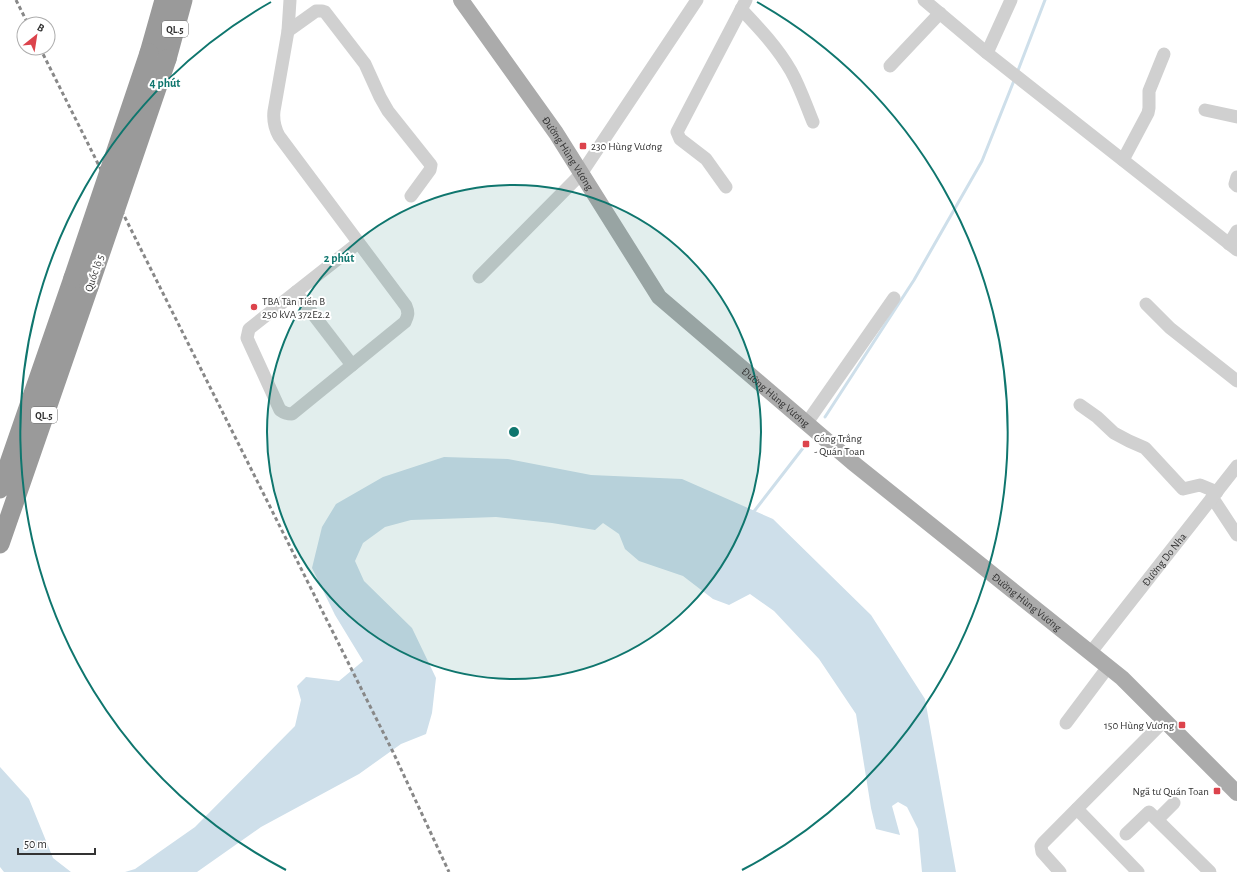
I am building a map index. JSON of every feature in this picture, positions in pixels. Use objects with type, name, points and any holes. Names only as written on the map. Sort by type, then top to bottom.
[{"type":"highway","name":"Quốc lộ 5","points":[[158,56],[164,0]]},
{"type":"highway","name":"Quốc lộ 5","points":[[0,544],[81,282],[158,56],[183,0]]},
{"type":"highway","name":"Quốc lộ 5","points":[[0,489],[81,282]]},
{"type":"main road","name":"Đường Hùng Vương","points":[[461,0],[556,133],[659,297],[852,462],[1091,652],[1165,720],[1237,792]]},
{"type":"street","points":[[290,0],[288,31],[274,111],[273,121],[275,129],[406,306],[408,317],[405,322],[292,414],[288,414],[280,410],[247,338],[247,333],[252,325],[358,243]]},
{"type":"street","points":[[479,277],[581,174],[697,0]]},
{"type":"street","points":[[924,0],[987,53],[1233,247],[1237,231]]},
{"type":"street","points":[[987,53],[1011,0]]},
{"type":"street","points":[[726,187],[706,159],[680,139],[677,132],[744,5],[792,73],[813,122]]},
{"type":"street","points":[[288,31],[316,11],[322,11],[325,12],[360,55],[380,98],[388,111],[431,165],[430,170],[411,196]]},
{"type":"street","points":[[890,66],[940,13]]},
{"type":"street","points":[[1123,160],[1148,113],[1149,91],[1164,54]]},
{"type":"street","points":[[1205,110],[1237,117]]},
{"type":"street","points":[[1237,177],[1235,184],[1237,186]]},
{"type":"street","points":[[296,292],[352,365]]},
{"type":"street","points":[[806,424],[894,298]]},
{"type":"street","points":[[1146,304],[1170,328],[1237,381]]},
{"type":"street","points":[[1080,405],[1118,435],[1145,448],[1183,489],[1200,485],[1214,495],[1237,535]]},
{"type":"street","name":"Đường Do Nha","points":[[1091,652],[1237,466]]},
{"type":"street","points":[[1066,723],[1108,667]]},
{"type":"street","points":[[1060,872],[1042,852],[1041,846],[1165,720]]},
{"type":"street","points":[[1158,820],[1174,802]]},
{"type":"street","points":[[1077,809],[1138,872]]},
{"type":"street","points":[[1126,834],[1149,812],[1210,872]]},
{"type":"water","points":[[444,457],[508,459],[591,475],[682,479],[773,519],[871,615],[925,699],[956,872],[922,872],[918,829],[907,807],[898,802],[892,806],[900,835],[876,829],[871,808],[856,714],[819,659],[774,611],[750,594],[729,605],[713,599],[683,576],[639,561],[625,549],[619,534],[603,523],[595,530],[552,523],[496,517],[411,520],[385,527],[363,543],[355,561],[364,581],[412,628],[436,678],[432,713],[426,734],[401,744],[359,774],[261,827],[197,872],[125,872],[135,869],[195,827],[295,726],[301,700],[297,686],[306,677],[339,681],[363,661],[335,615],[312,568],[322,527],[336,504],[383,477]]},
{"type":"water","points":[[0,767],[29,799],[53,858],[71,872],[4,872],[0,867]]},
{"type":"waterway","points":[[1017,73],[1045,0]]},
{"type":"waterway","points":[[825,417],[914,280],[982,161],[1015,78]]},
{"type":"waterway","points":[[752,514],[803,448]]},
{"type":"railway","points":[[16,0],[24,16]]},
{"type":"railway","points":[[44,56],[393,752],[449,872]]},
{"type":"place","name":"230 Hùng Vương","points":[[583,146]]},
{"type":"place","name":"TBA Tân Tiến B 250 kVA 372E2.2","points":[[254,307]]},
{"type":"place","name":"Cống Trắng - Quán Toan","points":[[806,444]]},
{"type":"place","name":"150 Hùng Vương","points":[[1182,725]]},
{"type":"place","name":"Ngã tư Quán Toan","points":[[1217,791]]}]
